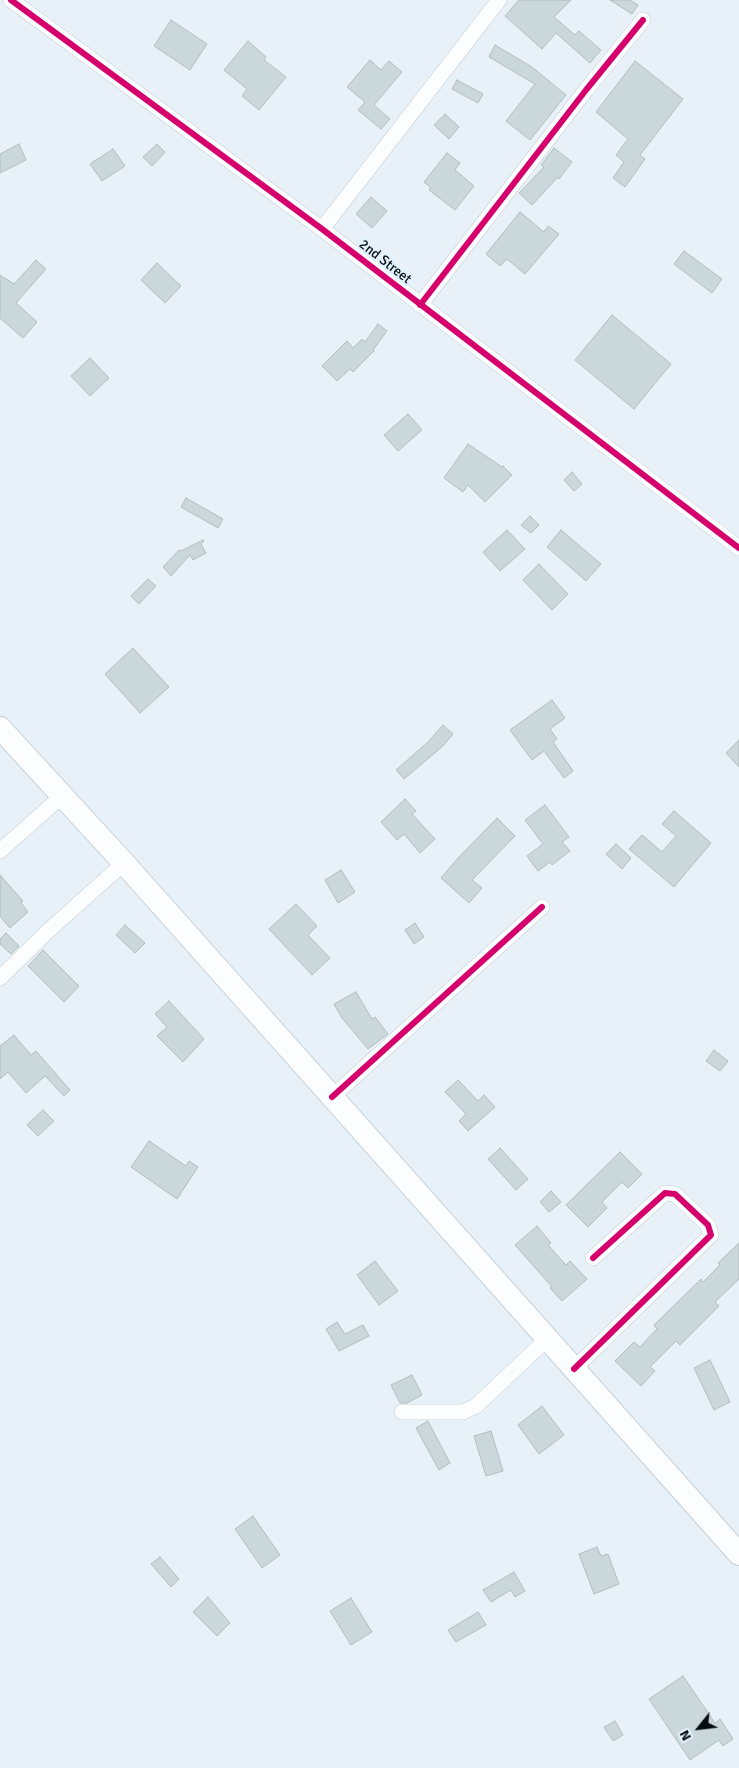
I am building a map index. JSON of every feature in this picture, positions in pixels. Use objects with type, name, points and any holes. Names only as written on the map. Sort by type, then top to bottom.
[{"type":"main road","points":[[0,728],[124,863],[739,1554]]},
{"type":"street","name":"2nd Street","points":[[11,0],[322,230],[739,548]]},
{"type":"street","points":[[322,230],[499,0]]},
{"type":"street","points":[[420,305],[586,90],[643,20]]},
{"type":"street","points":[[0,851],[62,796]]},
{"type":"street","points":[[0,978],[46,932],[124,863]]},
{"type":"street","points":[[332,1097],[542,907]]},
{"type":"street","points":[[574,1369],[711,1235],[708,1225],[675,1194],[665,1193],[593,1258]]},
{"type":"street","points":[[402,1412],[464,1412],[476,1406],[546,1339]]},
{"type":"building","points":[[519,0],[571,0],[554,17],[575,35],[579,31],[601,50],[590,63],[556,33],[542,49],[505,16]]},
{"type":"building","points":[[610,0],[630,0],[638,5],[632,14]]},
{"type":"building","points":[[171,20],[207,44],[190,70],[154,46]]},
{"type":"building","points":[[248,41],[266,57],[264,60],[286,77],[259,110],[242,96],[247,89],[224,70]]},
{"type":"building","points":[[495,45],[532,67],[566,95],[530,140],[506,121],[535,84],[489,57]]},
{"type":"building","points":[[370,60],[381,70],[389,61],[402,72],[374,105],[390,119],[381,129],[358,110],[365,102],[347,87]]},
{"type":"building","points":[[635,61],[683,99],[640,155],[645,159],[625,187],[613,178],[624,162],[616,155],[628,139],[596,112]]},
{"type":"building","points":[[457,80],[483,94],[478,103],[452,89]]},
{"type":"building","points":[[445,114],[459,127],[449,139],[434,125]]},
{"type":"building","points":[[19,144],[26,160],[0,173],[0,154]]},
{"type":"building","points":[[157,144],[165,152],[152,166],[143,157]]},
{"type":"building","points":[[554,148],[572,162],[559,179],[558,177],[532,205],[519,193],[544,167],[541,165]]},
{"type":"building","points":[[113,149],[125,166],[102,181],[90,164]]},
{"type":"building","points":[[447,153],[460,163],[455,170],[474,186],[455,210],[429,190],[431,188],[424,182]]},
{"type":"building","points":[[371,197],[387,211],[372,228],[356,214]]},
{"type":"building","points":[[520,212],[544,232],[548,226],[559,234],[525,274],[507,259],[500,266],[486,254]]},
{"type":"building","points":[[684,251],[722,279],[712,293],[674,264]]},
{"type":"building","points":[[36,260],[46,269],[16,303],[37,322],[23,338],[0,318],[0,275],[14,284]]},
{"type":"building","points":[[157,263],[181,286],[165,303],[141,280]]},
{"type":"building","points":[[612,315],[671,364],[634,409],[575,360]]},
{"type":"building","points":[[378,324],[387,331],[374,351],[353,372],[350,369],[337,381],[322,366],[347,341],[353,348],[362,339],[365,342]]},
{"type":"building","points":[[90,358],[109,378],[90,396],[71,376]]},
{"type":"building","points":[[408,414],[422,430],[398,451],[384,435]]},
{"type":"building","points":[[468,444],[503,466],[512,475],[485,502],[468,485],[463,492],[444,478]]},
{"type":"building","points":[[572,472],[582,484],[574,491],[564,480]]},
{"type":"building","points":[[186,498],[223,519],[218,528],[181,507]]},
{"type":"building","points":[[530,516],[539,525],[531,533],[521,525]]},
{"type":"building","points":[[507,530],[525,549],[500,571],[483,552]]},
{"type":"building","points":[[561,530],[601,564],[586,581],[547,547]]},
{"type":"building","points":[[203,540],[201,544],[206,553],[193,560],[190,555],[171,576],[163,567],[179,550],[181,551]]},
{"type":"building","points":[[539,564],[568,594],[552,610],[523,580]]},
{"type":"building","points":[[148,579],[156,586],[139,604],[131,596]]},
{"type":"building","points":[[133,648],[169,687],[140,713],[105,674]]},
{"type":"building","points":[[552,700],[565,718],[550,729],[557,739],[553,742],[573,771],[564,778],[544,751],[532,760],[510,730]]},
{"type":"building","points":[[443,725],[453,734],[443,746],[404,779],[396,770],[428,742]]},
{"type":"building","points":[[739,740],[739,767],[726,753]]},
{"type":"building","points":[[405,799],[416,811],[412,814],[435,839],[420,853],[404,834],[397,840],[381,822]]},
{"type":"building","points":[[545,805],[569,837],[562,842],[570,851],[552,865],[550,862],[538,871],[527,856],[543,844],[525,820]]},
{"type":"building","points":[[674,811],[711,843],[674,887],[629,849],[642,835],[662,852],[676,836],[662,824]]},
{"type":"building","points":[[497,818],[515,836],[472,880],[482,888],[469,903],[441,878]]},
{"type":"building","points":[[616,844],[631,858],[622,869],[606,854]]},
{"type":"building","points":[[341,870],[355,892],[338,903],[325,880]]},
{"type":"building","points":[[0,875],[23,901],[21,903],[28,912],[10,928],[0,916]]},
{"type":"building","points":[[296,904],[317,926],[308,935],[330,958],[312,975],[269,929]]},
{"type":"building","points":[[415,923],[424,937],[414,944],[405,930]]},
{"type":"building","points":[[125,925],[145,943],[135,953],[116,935]]},
{"type":"building","points":[[6,933],[19,946],[11,954],[0,944],[0,939]]},
{"type":"building","points":[[43,950],[79,986],[64,1002],[28,966]]},
{"type":"building","points":[[356,992],[372,1019],[375,1017],[388,1034],[368,1049],[342,1018],[334,1004]]},
{"type":"building","points":[[169,1001],[204,1039],[183,1062],[157,1036],[167,1027],[155,1014]]},
{"type":"building","points":[[14,1035],[31,1055],[36,1051],[70,1090],[64,1096],[45,1076],[26,1093],[8,1072],[0,1079],[0,1046]]},
{"type":"building","points":[[714,1050],[728,1061],[720,1071],[706,1061]]},
{"type":"building","points":[[458,1080],[478,1101],[484,1095],[495,1107],[468,1131],[459,1121],[466,1114],[445,1092]]},
{"type":"building","points":[[43,1110],[54,1121],[38,1136],[27,1125]]},
{"type":"building","points":[[149,1141],[186,1166],[189,1161],[198,1167],[177,1199],[131,1167]]},
{"type":"building","points":[[500,1148],[528,1179],[516,1190],[488,1159]]},
{"type":"building","points":[[620,1152],[642,1174],[628,1188],[622,1182],[602,1202],[607,1208],[588,1227],[566,1205]]},
{"type":"building","points":[[551,1191],[561,1202],[549,1212],[540,1202]]},
{"type":"building","points":[[537,1226],[551,1243],[548,1245],[566,1265],[570,1261],[587,1279],[562,1301],[515,1245]]},
{"type":"building","points":[[739,1243],[739,1279],[715,1302],[719,1306],[680,1345],[676,1341],[650,1367],[655,1371],[641,1386],[615,1361],[634,1342],[640,1347],[657,1329],[654,1325],[701,1279],[703,1282],[720,1265],[718,1263]]},
{"type":"building","points":[[375,1261],[398,1291],[379,1305],[357,1275]]},
{"type":"building","points":[[337,1322],[345,1334],[363,1325],[369,1336],[339,1351],[326,1329]]},
{"type":"building","points":[[710,1360],[730,1402],[714,1410],[694,1368]]},
{"type":"building","points":[[412,1375],[422,1395],[407,1403],[400,1403],[391,1385]]},
{"type":"building","points":[[542,1406],[564,1435],[539,1454],[518,1425]]},
{"type":"building","points":[[428,1421],[450,1463],[439,1470],[416,1428]]},
{"type":"building","points":[[491,1431],[503,1471],[486,1476],[474,1436]]},
{"type":"building","points":[[253,1516],[280,1555],[262,1568],[235,1529]]},
{"type":"building","points":[[597,1547],[601,1556],[608,1554],[619,1584],[594,1594],[579,1554]]},
{"type":"building","points":[[160,1557],[179,1579],[171,1587],[151,1564]]},
{"type":"building","points":[[514,1572],[525,1591],[515,1597],[511,1590],[491,1602],[483,1590]]},
{"type":"building","points":[[208,1597],[230,1623],[217,1636],[193,1612]]},
{"type":"building","points":[[351,1598],[372,1632],[351,1645],[330,1611]]},
{"type":"building","points":[[478,1612],[486,1625],[456,1642],[448,1630]]},
{"type":"building","points":[[683,1676],[715,1723],[720,1719],[733,1739],[723,1746],[719,1740],[690,1760],[649,1699]]},
{"type":"building","points":[[615,1721],[623,1735],[613,1741],[604,1727]]},
{"type":"cycle path","points":[[11,0],[322,229],[739,548]]},
{"type":"cycle path","points":[[420,305],[586,90],[643,20]]},
{"type":"cycle path","points":[[332,1097],[542,907]]},
{"type":"cycle path","points":[[574,1369],[711,1235],[708,1225],[675,1194],[665,1193],[593,1258]]}]
